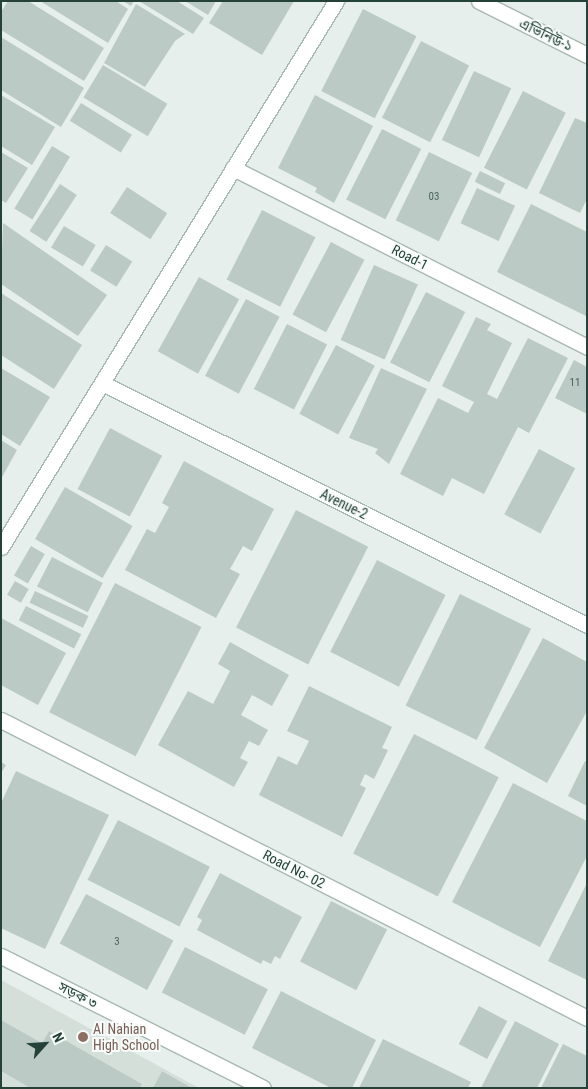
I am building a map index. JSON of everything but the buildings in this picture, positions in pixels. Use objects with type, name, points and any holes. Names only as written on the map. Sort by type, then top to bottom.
[{"type":"street","points":[[1,548],[336,1]]},
{"type":"street","name":"এভিনিউ-১","points":[[479,1],[587,55]]},
{"type":"street","name":"Road-1","points":[[233,168],[587,347]]},
{"type":"street","name":"Avenue-2","points":[[102,383],[587,624]]},
{"type":"street","name":"Road No- 02","points":[[1,720],[587,1018]]},
{"type":"street","name":"সড়ক ৩","points":[[1,956],[263,1088]]},
{"type":"shaded area","name":"Al Nahian High School","points":[[1,980],[199,1088],[192,1088],[162,1071],[153,1088],[140,1088],[142,1084],[49,1031],[42,1043],[1,1020]]},
{"type":"shaded area","points":[[1,1071],[30,1088],[1,1088]]},
{"type":"place","name":"Al Nahian High School","points":[[83,1037]]}]
